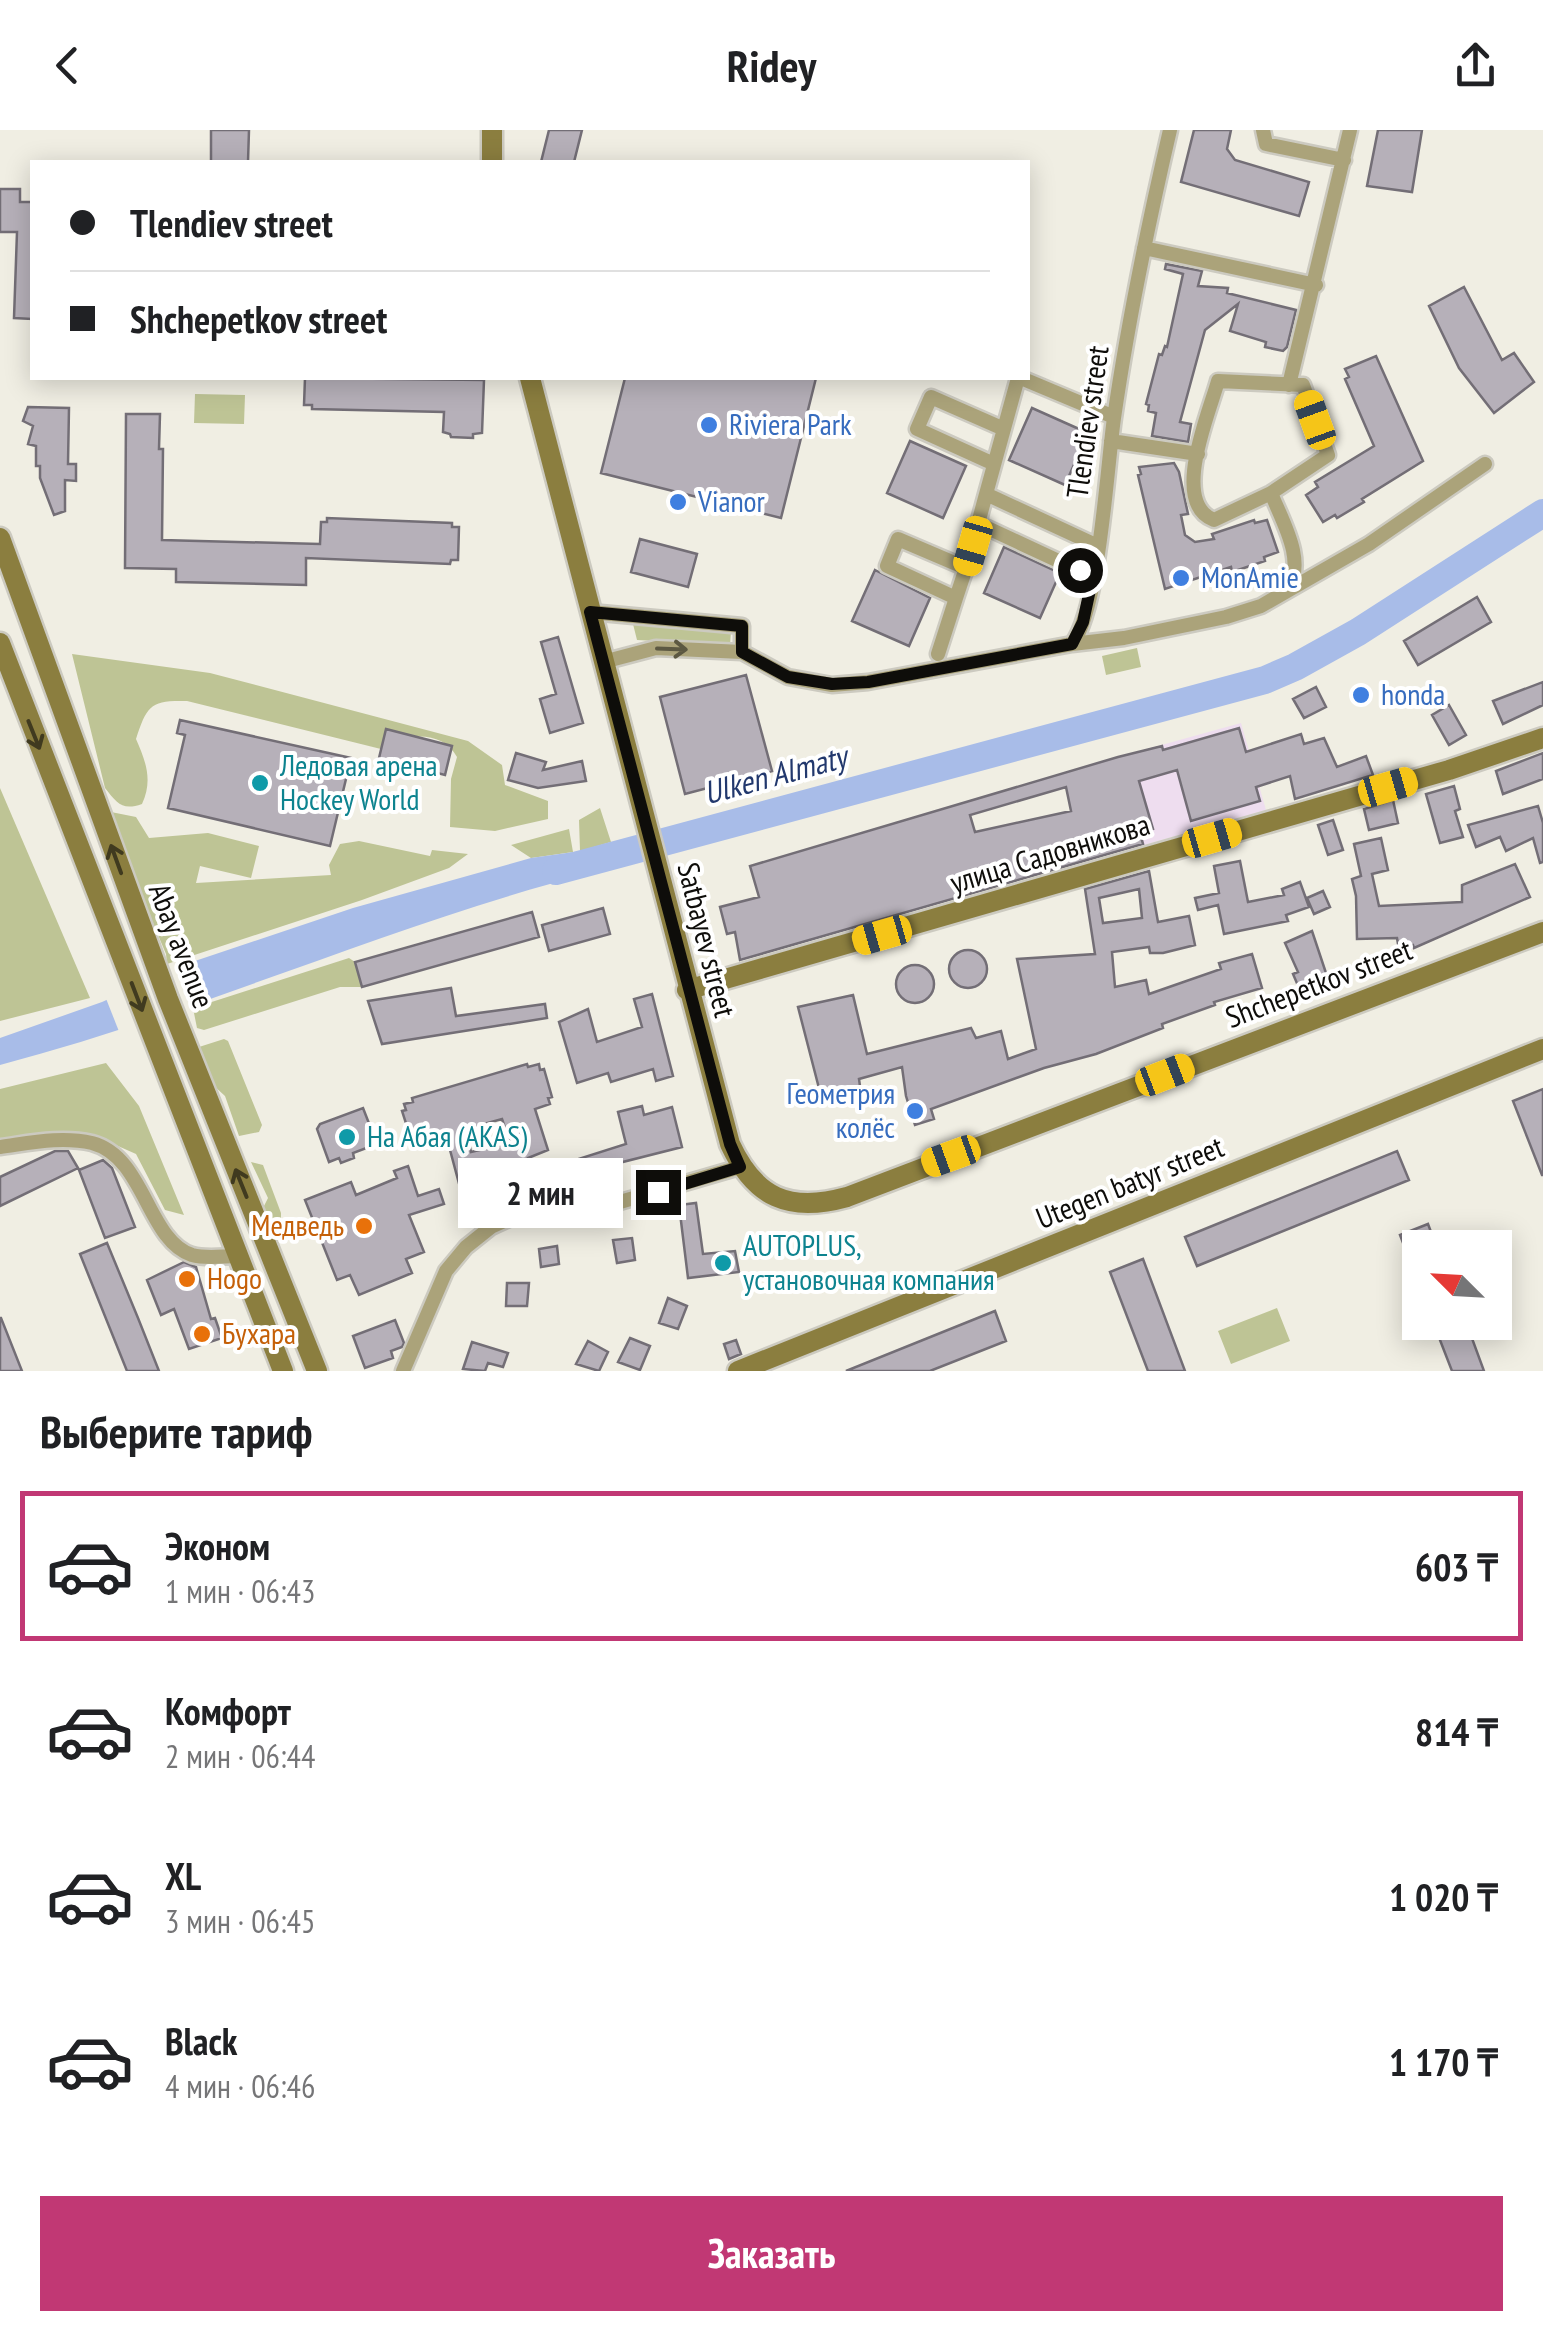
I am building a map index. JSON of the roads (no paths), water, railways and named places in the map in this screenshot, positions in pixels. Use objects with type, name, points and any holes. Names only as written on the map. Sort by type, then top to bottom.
[{"type":"main road","points":[[492,130],[492,160]]},
{"type":"main road","name":"Satbayev street","points":[[531,380],[687,990],[740,1167]]},
{"type":"main road","name":"Abay avenue","points":[[0,538],[150,950],[317,1371]]},
{"type":"main road","name":"Abay avenue","points":[[0,643],[283,1371]]},
{"type":"main road","name":"улица Садовникова","points":[[687,990],[1449,770],[1543,738]]},
{"type":"main road","name":"Shchepetkov street","points":[[740,1167],[764,1190],[792,1203],[847,1197],[1543,932]]},
{"type":"main road","name":"Utegen batyr street","points":[[738,1371],[1543,1049]]},
{"type":"street","name":"Tlendiev street","points":[[1072,644],[1083,622],[1093,576],[1114,417],[1170,130]]},
{"type":"street","points":[[1263,130],[1266,144],[1344,160]]},
{"type":"street","points":[[1289,385],[1350,130]]},
{"type":"street","points":[[1144,248],[1316,285]]},
{"type":"street","points":[[938,654],[980,524],[1019,380]]},
{"type":"street","points":[[1025,380],[1114,417]]},
{"type":"street","points":[[1218,381],[1289,385],[1302,386],[1328,454],[1272,494],[1214,520],[1204,516],[1196,507],[1193,472],[1218,381]]},
{"type":"street","points":[[994,464],[917,429],[932,397],[1004,429]]},
{"type":"street","points":[[1112,441],[1198,454]]},
{"type":"street","points":[[603,662],[656,648],[742,652],[788,677],[832,684],[868,682],[1226,617],[1261,606],[1369,544],[1485,464]]},
{"type":"street","points":[[986,494],[1098,546]]},
{"type":"street","points":[[1272,494],[1296,561],[1296,577],[1288,590]]},
{"type":"street","points":[[980,524],[1093,576]]},
{"type":"street","points":[[956,598],[887,566],[898,539],[966,568]]},
{"type":"street","points":[[590,612],[742,626],[742,652]]},
{"type":"street","points":[[0,1147],[66,1139],[110,1150],[124,1162],[168,1236],[182,1250],[204,1257],[238,1256]]},
{"type":"street","points":[[403,1371],[446,1271],[466,1247],[491,1227],[524,1212],[565,1214],[596,1209],[740,1167]]},
{"type":"water","points":[[588,850],[594,872],[444,917],[149,1020],[0,1065],[0,1038],[102,1002],[189,963],[353,908],[531,858]]},
{"type":"waterway","name":"Ulken Almaty","points":[[556,871],[1265,680],[1358,632],[1543,513]]},
{"type":"place","name":"Riviera Park","points":[[709,425]]},
{"type":"place","name":"Vianor","points":[[678,502]]},
{"type":"place","name":"MonAmie","points":[[1181,578]]},
{"type":"place","name":"honda","points":[[1361,695]]},
{"type":"place","name":"Ледовая арена Hockey World","points":[[260,783]]},
{"type":"place","name":"Геометрия колёс","points":[[915,1111]]},
{"type":"place","name":"На Абая (AKAS)","points":[[347,1137]]},
{"type":"place","name":"Медведь","points":[[364,1226]]},
{"type":"place","name":"AUTOPLUS, установочная компания","points":[[723,1263]]},
{"type":"place","name":"Hogo","points":[[187,1279]]},
{"type":"place","name":"Бухара","points":[[202,1334]]}]
